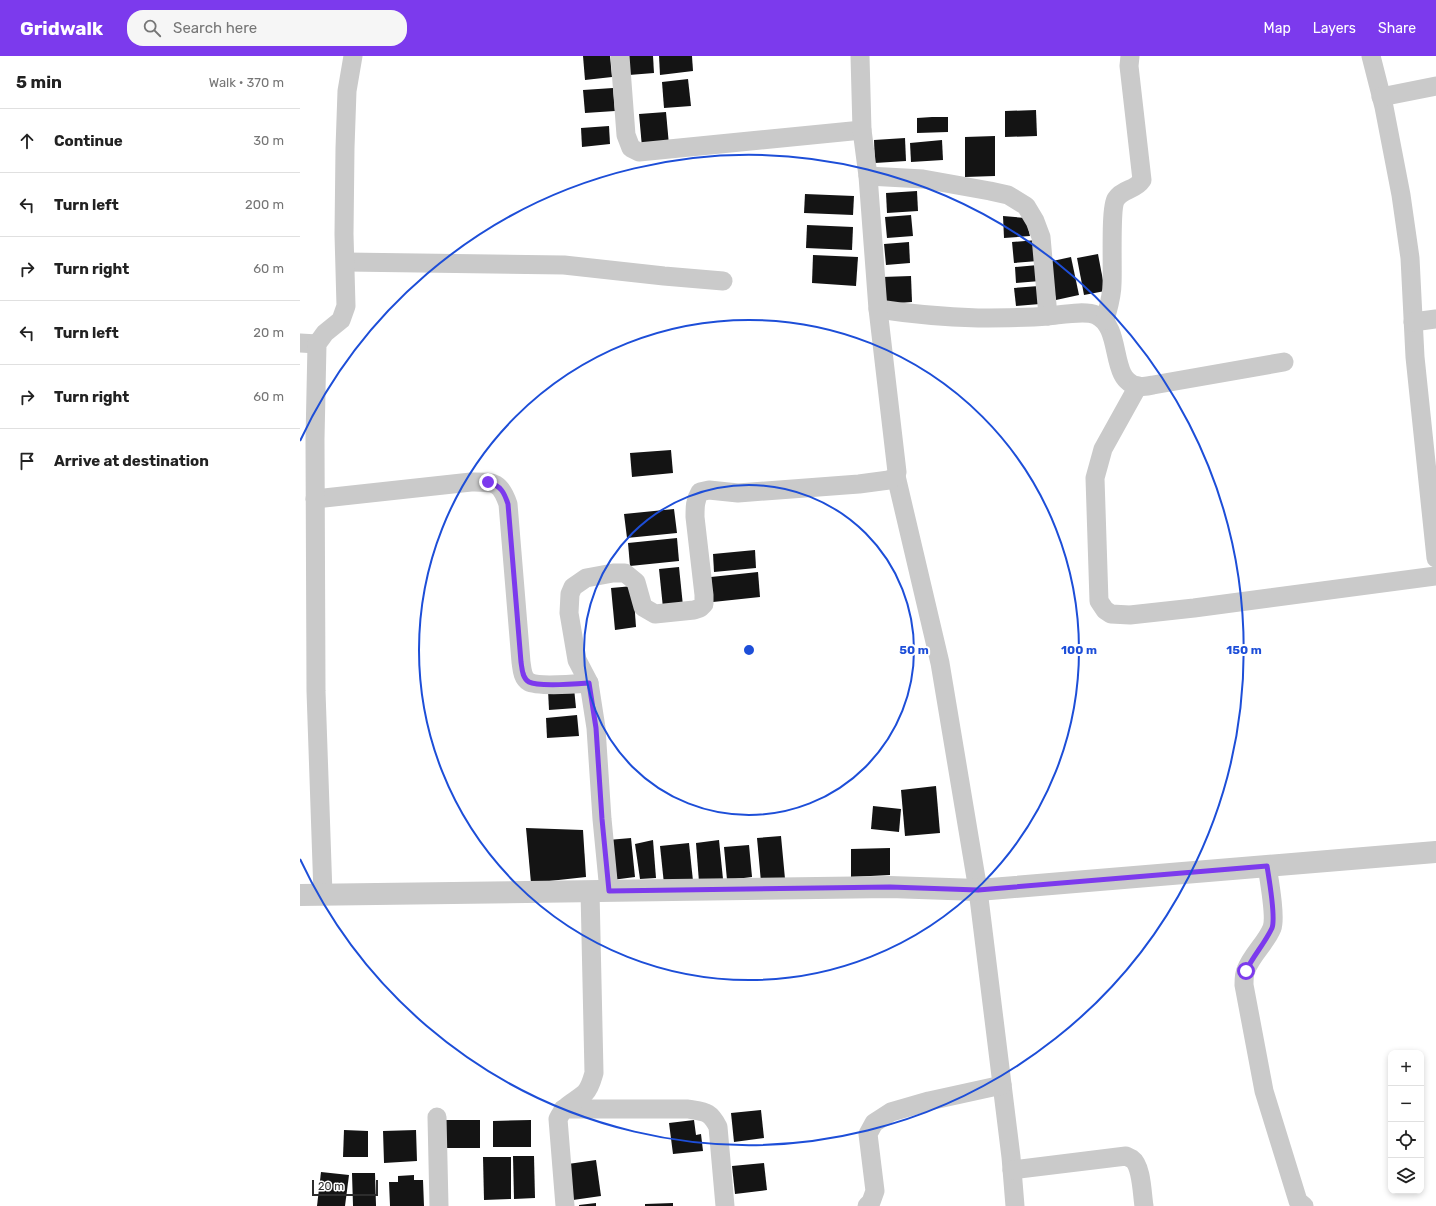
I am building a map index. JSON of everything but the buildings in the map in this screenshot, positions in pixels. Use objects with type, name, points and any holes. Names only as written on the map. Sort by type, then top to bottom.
[{"type":"street","points":[[323,894],[316,691],[307,547],[315,499],[308,343],[325,333],[341,320],[346,306],[344,148],[347,91],[354,56]]},
{"type":"street","points":[[620,56],[626,135],[631,148],[639,152],[862,130]]},
{"type":"street","points":[[860,56],[862,130],[868,176],[878,309],[897,472],[896,476],[940,663],[978,890],[1012,1170],[1015,1206]]},
{"type":"street","points":[[1105,320],[1112,286],[1113,219],[1115,201],[1120,194],[1138,186],[1142,180],[1129,66],[1130,56]]},
{"type":"street","points":[[1370,56],[1381,97],[1401,195],[1410,258],[1415,357],[1429,425],[1436,558]]},
{"type":"street","points":[[1381,97],[1436,86]]},
{"type":"street","points":[[868,176],[923,179],[990,191],[1008,195],[1026,206],[1035,221],[1041,237],[1048,316]]},
{"type":"street","points":[[346,262],[564,265],[723,281]]},
{"type":"street","points":[[878,309],[978,318],[1048,316],[1074,313],[1095,314],[1105,320],[1110,328],[1122,374],[1128,382],[1138,386],[1153,386],[1284,362]]},
{"type":"street","points":[[1413,322],[1436,319]]},
{"type":"street","points":[[1138,386],[1103,449],[1096,478],[1099,601],[1105,610],[1111,614],[1130,615],[1194,608],[1436,576]]},
{"type":"street","points":[[565,1206],[558,1120],[563,1109],[586,1092],[591,1084],[594,1073],[602,819],[596,728],[589,683],[577,660],[570,613],[570,594],[573,587],[586,578],[625,573],[632,577],[636,582],[643,607],[655,614],[700,608],[704,604],[704,595],[695,517],[695,504],[700,492],[709,490],[738,493],[859,484],[889,480],[896,476]]},
{"type":"street","points":[[315,499],[471,482],[488,482],[498,485],[505,494],[508,504],[521,662],[524,676],[529,682],[538,684],[589,683]]},
{"type":"street","points":[[300,895],[890,887],[978,890],[1436,852]]},
{"type":"street","points":[[1267,866],[1272,910],[1272,927],[1252,958],[1246,971],[1244,985],[1264,1091],[1298,1201],[1304,1206]]},
{"type":"street","points":[[867,1206],[871,1202],[875,1191],[868,1134],[874,1122],[891,1112],[929,1101],[1002,1085]]},
{"type":"street","points":[[563,1109],[688,1109],[707,1112],[713,1117],[718,1127],[725,1206]]},
{"type":"street","points":[[437,1116],[439,1206]]},
{"type":"street","points":[[1012,1170],[1126,1156],[1136,1163],[1140,1174],[1144,1206]]},
{"type":"route","points":[[488,482],[498,485],[505,494],[508,504],[521,662],[524,676],[529,682],[538,684],[589,683],[596,728],[602,819],[609,891],[890,887],[978,890],[1267,866],[1272,910],[1272,927],[1252,958],[1246,971]]}]
